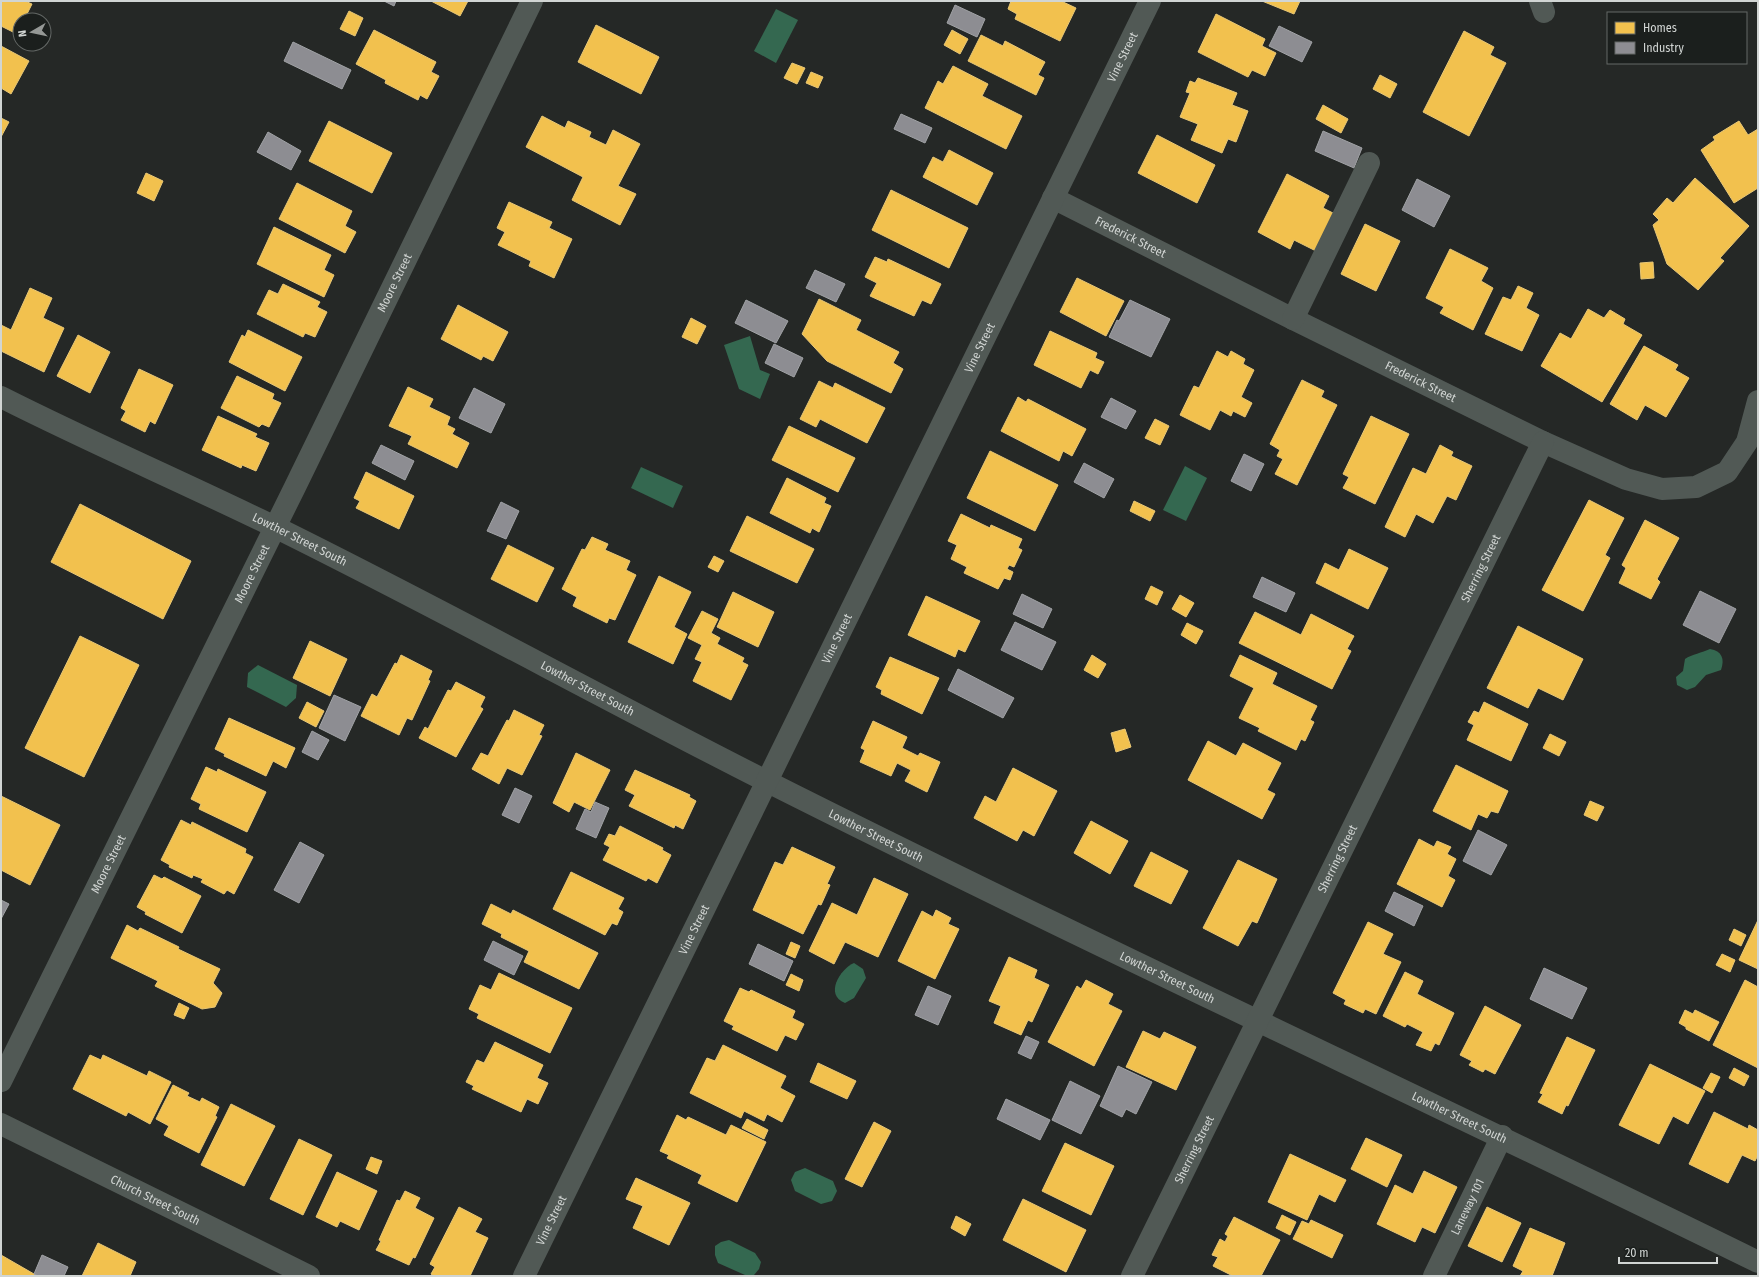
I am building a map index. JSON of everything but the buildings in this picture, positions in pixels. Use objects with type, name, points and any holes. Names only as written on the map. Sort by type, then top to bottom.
[{"type":"street","name":"Moore Street","points":[[1,1081],[275,527],[532,1]]},
{"type":"street","name":"Vine Street","points":[[524,1276],[1150,1]]},
{"type":"street","points":[[1293,319],[1369,163]]},
{"type":"street","name":"Frederick Street","points":[[1053,198],[1293,319],[1543,442],[1626,479],[1662,489],[1696,487],[1727,472],[1747,442],[1758,401]]},
{"type":"street","name":"Lowther Street South","points":[[1,397],[60,428],[275,527],[766,781],[1258,1021],[1502,1136],[1758,1262]]},
{"type":"street","name":"Sherring Street","points":[[1132,1276],[1543,442]]},
{"type":"street","name":"Church Street South","points":[[1,1124],[310,1276]]},
{"type":"street","name":"Laneway 101","points":[[1434,1276],[1502,1136]]},
{"type":"street","points":[[1750,1276],[1758,1262]]},
{"type":"shaded area","points":[[776,9],[798,20],[776,63],[754,51]]},
{"type":"shaded area","points":[[750,336],[760,370],[770,374],[760,399],[739,389],[724,345]]},
{"type":"shaded area","points":[[1185,466],[1207,478],[1186,521],[1163,510]]},
{"type":"shaded area","points":[[641,467],[683,486],[673,508],[631,488]]},
{"type":"shaded area","points":[[1710,649],[1722,656],[1723,662],[1721,670],[1706,675],[1695,687],[1687,690],[1677,685],[1676,677],[1683,671],[1685,659]]},
{"type":"shaded area","points":[[258,665],[297,685],[296,698],[286,707],[247,687],[248,673]]},
{"type":"shaded area","points":[[854,963],[863,969],[866,978],[854,998],[845,1003],[839,999],[836,994],[836,982],[839,976]]},
{"type":"shaded area","points":[[805,1168],[833,1181],[837,1191],[832,1201],[821,1204],[795,1191],[791,1180],[795,1172]]},
{"type":"shaded area","points":[[729,1240],[755,1253],[761,1262],[759,1269],[754,1275],[745,1275],[718,1263],[715,1255],[715,1246],[721,1242]]}]
